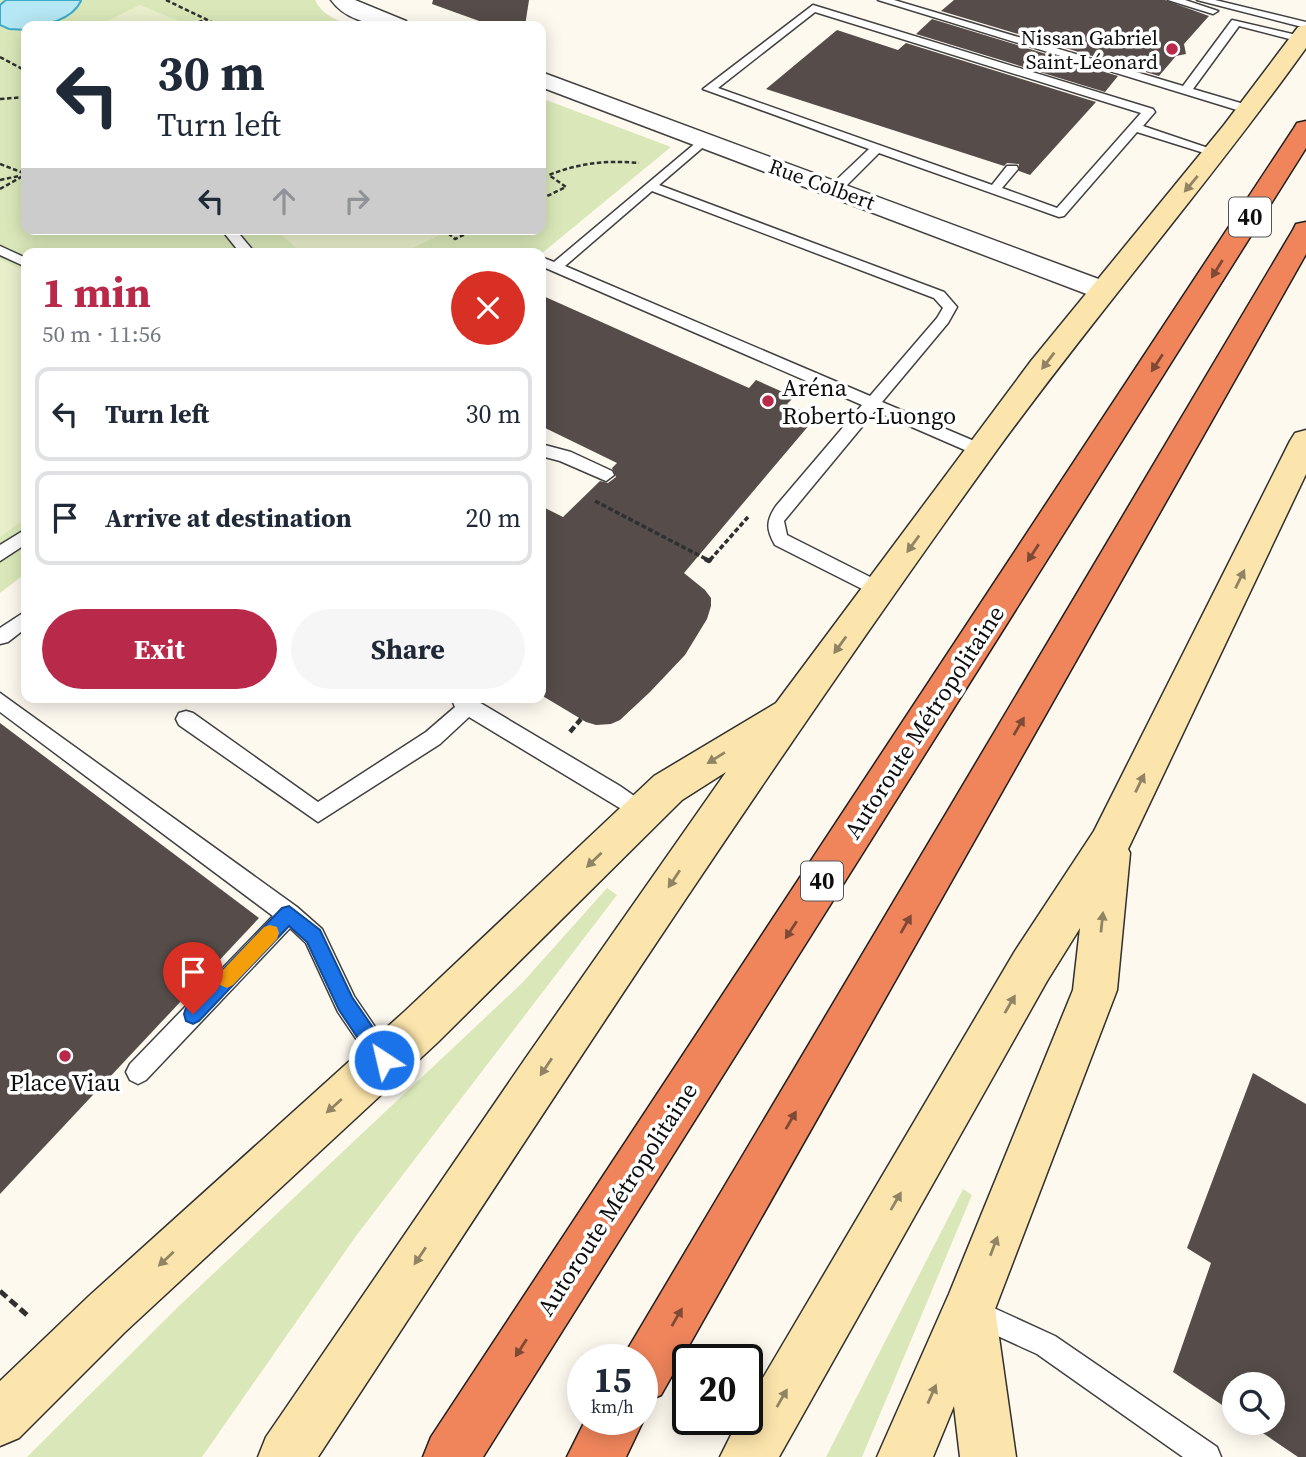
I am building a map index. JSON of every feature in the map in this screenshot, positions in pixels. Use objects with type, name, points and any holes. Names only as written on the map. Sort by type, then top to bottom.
[{"type":"highway","name":"Autoroute Métropolitaine","points":[[451,1457],[1306,128]]},
{"type":"highway","name":"40","points":[[658,1348],[1306,230]]},
{"type":"highway","points":[[595,1457],[608,1435]]},
{"type":"main road","points":[[286,1457],[520,1104],[794,708],[981,450],[1102,290],[1217,153],[1304,32]]},
{"type":"main road","points":[[748,1457],[1031,966],[1109,845],[1306,442]]},
{"type":"main road","points":[[0,1419],[117,1305],[384,1060],[668,788],[794,708]]},
{"type":"main road","points":[[905,1457],[969,1309],[1095,990],[1109,845]]},
{"type":"main road","points":[[969,1309],[988,1457]]},
{"type":"street","points":[[342,0],[353,9],[381,21]]},
{"type":"street","name":"Rue Colbert","points":[[546,81],[1102,290]]},
{"type":"lane","points":[[883,0],[1034,42],[1250,110]]},
{"type":"lane","points":[[917,10],[929,0]]},
{"type":"lane","points":[[1173,0],[1217,12],[1236,22],[1304,32]]},
{"type":"lane","points":[[1202,0],[1304,32]]},
{"type":"lane","points":[[813,8],[1149,112],[1059,213],[877,149],[709,89],[813,8]]},
{"type":"lane","points":[[1186,91],[1236,22]]},
{"type":"lane","points":[[1135,127],[1217,153]]},
{"type":"lane","points":[[556,267],[704,140]]},
{"type":"lane","points":[[835,189],[877,149]]},
{"type":"lane","points":[[994,190],[1012,169]]},
{"type":"lane","points":[[650,186],[939,295],[950,307],[949,313],[782,510],[775,528],[781,540],[880,590]]},
{"type":"lane","points":[[0,250],[21,260]]},
{"type":"lane","points":[[546,263],[981,450]]},
{"type":"lane","points":[[546,451],[565,456],[606,475]]},
{"type":"lane","points":[[0,554],[21,538]]},
{"type":"lane","points":[[2,637],[21,622]]},
{"type":"lane","points":[[0,701],[289,914],[314,936],[346,1004],[384,1060]]},
{"type":"lane","points":[[186,719],[318,813],[433,738],[464,703],[613,792],[643,813]]},
{"type":"lane","points":[[138,1072],[289,914]]},
{"type":"lane","points":[[969,1309],[1046,1345],[1207,1457]]},
{"type":"path","points":[[166,0],[211,21]]},
{"type":"path","points":[[202,21],[207,19]]},
{"type":"path","points":[[0,57],[21,68]]},
{"type":"path","points":[[0,99],[21,97]]},
{"type":"path","points":[[546,197],[566,187],[549,175],[568,166],[595,160],[639,163]]},
{"type":"path","points":[[0,164],[21,173]]},
{"type":"path","points":[[0,180],[21,176]]},
{"type":"path","points":[[0,189],[21,177]]},
{"type":"path","points":[[589,497],[709,561],[748,517]]},
{"type":"path","points":[[0,1291],[28,1317]]},
{"type":"green space","points":[[0,0],[315,0],[326,14],[341,21],[21,21],[21,235],[546,235],[546,100],[671,147],[546,250],[21,248],[21,577],[0,593]]},
{"type":"green space","points":[[140,5],[179,21],[107,21]]},
{"type":"green space","points":[[282,235],[440,235],[413,248],[296,248]]},
{"type":"green space","points":[[0,259],[21,270],[21,522],[0,537]]},
{"type":"green space","points":[[607,888],[617,895],[356,1236],[202,1457],[27,1457],[179,1306],[523,982]]},
{"type":"green space","points":[[963,1189],[972,1195],[862,1457],[826,1457]]},
{"type":"water","points":[[6,0],[81,1],[71,13],[54,21],[21,21],[21,30],[0,25],[0,5]]},
{"type":"building","points":[[433,0],[529,0],[526,21],[479,21],[432,4]]},
{"type":"building","points":[[954,0],[1165,0],[1209,16],[1184,44],[1186,54],[1176,56],[1159,76],[941,11]]},
{"type":"building","points":[[932,19],[1118,76],[1105,92],[916,34]]},
{"type":"building","points":[[837,30],[898,50],[906,43],[1096,102],[1030,175],[1019,171],[1019,164],[1007,163],[1004,166],[766,89]]},
{"type":"building","points":[[546,297],[749,388],[756,380],[794,397],[787,404],[816,417],[684,573],[711,598],[707,619],[685,655],[620,720],[596,725],[586,722],[546,698],[546,508],[563,517],[600,481],[608,483],[616,477],[612,468],[617,463],[546,428]]},
{"type":"building","name":"Place Viau","points":[[0,723],[259,918],[0,1194]]},
{"type":"building","points":[[1253,1073],[1306,1104],[1306,1457],[1298,1457],[1266,1435],[1285,1435],[1285,1372],[1222,1372],[1222,1405],[1173,1372],[1211,1263],[1187,1248]]},
{"type":"slow traffic","points":[[227,979],[270,933]]},
{"type":"place","name":"Nissan Gabriel Saint-Léonard","points":[[1172,49]]},
{"type":"place","name":"Aréna Roberto-Luongo","points":[[768,401]]},
{"type":"place","name":"Place Viau","points":[[65,1056]]},
{"type":"route","points":[[193,1014],[289,914],[314,936],[346,1004],[384,1060]]}]
